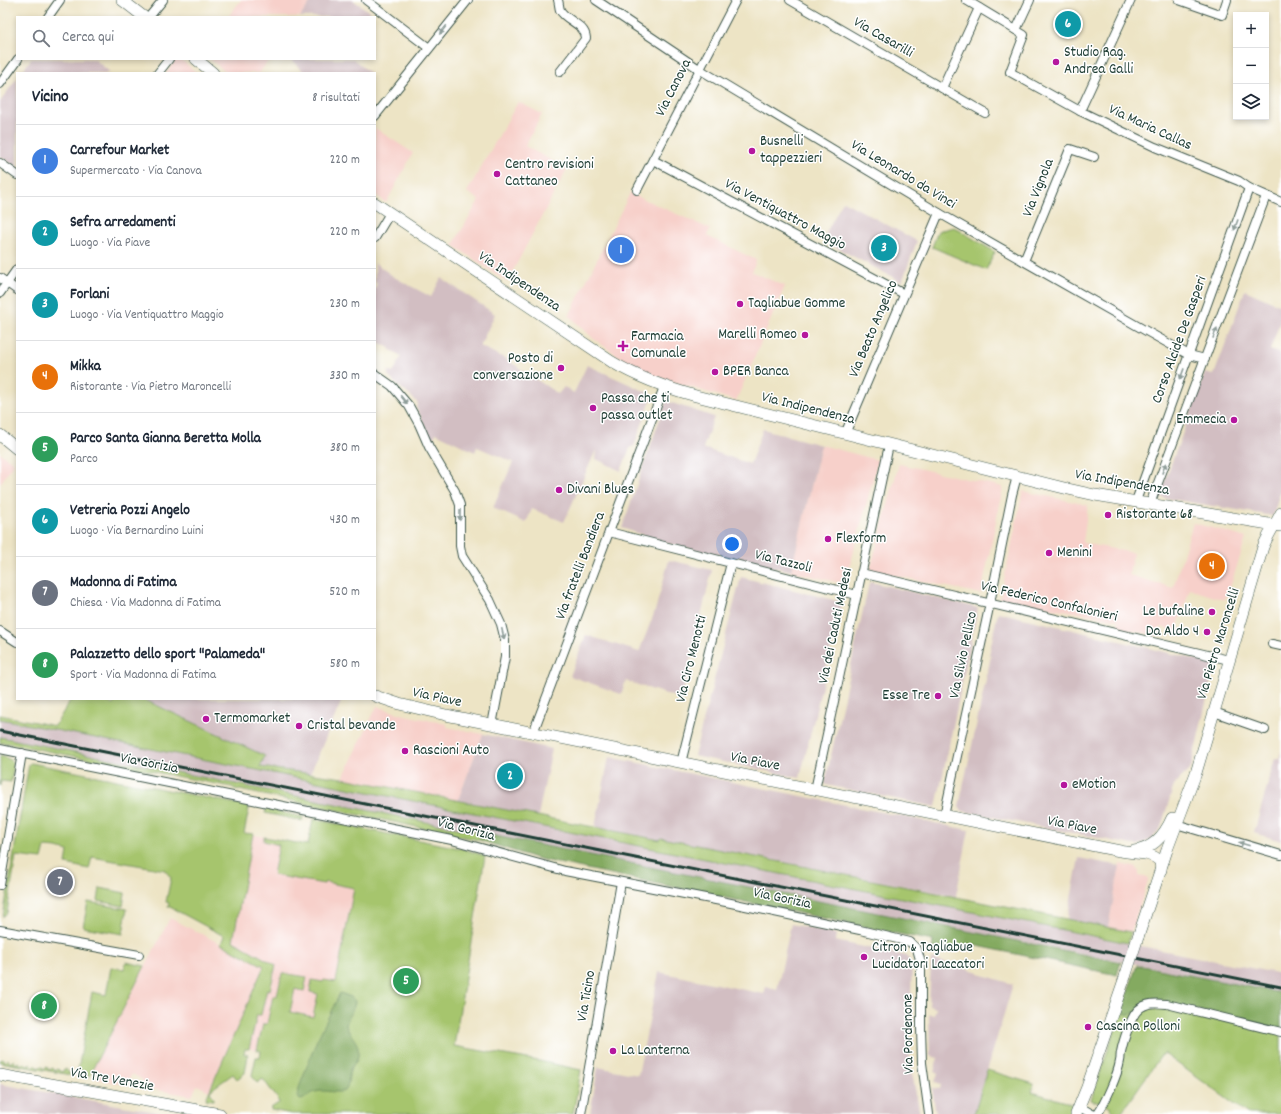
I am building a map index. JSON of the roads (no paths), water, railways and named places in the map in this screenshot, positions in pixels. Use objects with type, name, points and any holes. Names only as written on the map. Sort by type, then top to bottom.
[{"type":"street","points":[[49,16],[60,0]]},
{"type":"street","points":[[122,0],[143,16]]},
{"type":"street","points":[[150,16],[163,0]]},
{"type":"street","points":[[366,0],[429,48]]},
{"type":"street","points":[[376,115],[468,0]]},
{"type":"street","points":[[558,0],[560,9],[565,16],[582,29],[586,38],[560,72]]},
{"type":"street","name":"Via Leonardo da Vinci","points":[[596,0],[699,69],[939,213],[1189,355],[1205,359]]},
{"type":"street","name":"Via Canova","points":[[637,190],[736,0]]},
{"type":"street","name":"Via Casarilli","points":[[790,0],[985,113]]},
{"type":"street","points":[[966,0],[1016,30],[1030,0]]},
{"type":"street","points":[[1080,111],[1131,0]]},
{"type":"street","points":[[1179,0],[1222,15],[1227,0]]},
{"type":"street","points":[[942,88],[979,8]]},
{"type":"street","name":"Via Maria Callas","points":[[1016,30],[1024,35],[1010,72],[1080,111],[1155,147],[1239,181],[1249,188],[1281,202]]},
{"type":"street","points":[[0,84],[17,60]]},
{"type":"street","points":[[159,72],[168,60]]},
{"type":"street","points":[[197,60],[212,72]]},
{"type":"street","name":"Via Vignola","points":[[1024,261],[1070,148],[1094,157]]},
{"type":"street","name":"Via Ventiquattro Maggio","points":[[653,160],[904,294]]},
{"type":"street","points":[[0,163],[16,174]]},
{"type":"street","name":"Corso Alcide De Gasperi","points":[[1136,502],[1249,188]]},
{"type":"street","name":"Corso Alcide De Gasperi","points":[[1150,504],[1266,196]]},
{"type":"street","name":"Via Indipendenza","points":[[376,204],[612,362],[640,377],[664,387],[889,445],[1085,492],[1136,502],[1278,525]]},
{"type":"street","points":[[376,236],[390,213]]},
{"type":"street","name":"Via Beato Angelico","points":[[845,434],[939,213]]},
{"type":"street","points":[[0,293],[3,281],[16,270]]},
{"type":"street","points":[[3,281],[16,289]]},
{"type":"street","points":[[376,375],[392,386],[410,406],[431,450],[455,491],[460,505],[460,546],[462,556],[490,600],[501,624],[505,640],[505,657],[492,725]]},
{"type":"street","name":"Via fratelli Bandiera","points":[[533,733],[664,387]]},
{"type":"street","points":[[0,435],[16,448]]},
{"type":"street","name":"Via dei Caduti Medesi","points":[[815,790],[889,445]]},
{"type":"street","name":"Via Silvio Pellico","points":[[944,816],[1017,476]]},
{"type":"street","name":"Via Pietro Maroncelli","points":[[1078,1110],[1126,974],[1176,824],[1196,773],[1263,547],[1267,536],[1278,525],[1281,513]]},
{"type":"street","name":"Via Tazzoli","points":[[609,532],[857,595]]},
{"type":"street","name":"Via Ciro Menotti","points":[[681,763],[731,563]]},
{"type":"street","name":"Via Federico Confalonieri","points":[[861,573],[1229,660]]},
{"type":"street","points":[[0,631],[16,641]]},
{"type":"street","points":[[1272,644],[1281,646]]},
{"type":"street","name":"Via Piave","points":[[376,696],[414,708],[492,725],[1125,852]]},
{"type":"street","points":[[1214,712],[1265,730]]},
{"type":"street","name":"Via Gorizia","points":[[0,749],[452,840],[546,866],[900,939],[914,945],[919,953]]},
{"type":"street","points":[[0,885],[22,754]]},
{"type":"street","name":"Via Pietro Maroncelli","points":[[1125,852],[1142,849],[1153,844],[1159,839],[1166,831],[1180,798],[1196,773]]},
{"type":"street","points":[[1176,824],[1281,855]]},
{"type":"street","points":[[1125,852],[1148,854],[1155,857],[1160,861],[1161,870]]},
{"type":"street","points":[[1125,852],[1140,856],[1150,863],[1156,870],[1156,884]]},
{"type":"street","name":"Via Ticino","points":[[581,1114],[621,882]]},
{"type":"street","points":[[0,930],[139,955]]},
{"type":"street","name":"Via Pordenone","points":[[919,953],[922,970],[922,1063],[929,1114]]},
{"type":"street","points":[[1097,1114],[1104,1104],[1120,1062],[1121,1051],[1132,1019],[1136,1012],[1142,1007],[1154,1003],[1167,1004],[1281,1032]]},
{"type":"street","name":"Via Tre Venezie","points":[[0,1075],[220,1114]]},
{"type":"street","points":[[1078,1110],[1092,1114]]},
{"type":"railway","points":[[0,731],[1281,987]]},
{"type":"place","name":"Vetreria Pozzi Angelo","points":[[1068,24]]},
{"type":"place","name":"Studio Rag. Andrea Galli","points":[[1056,62]]},
{"type":"place","name":"Busnelli tappezzieri","points":[[752,151]]},
{"type":"place","name":"Centro revisioni Cattaneo","points":[[497,174]]},
{"type":"place","name":"Forlani","points":[[884,248]]},
{"type":"place","name":"Carrefour Market","points":[[621,250]]},
{"type":"place","name":"Tagliabue Gomme","points":[[740,304]]},
{"type":"place","name":"Marelli Romeo","points":[[805,335]]},
{"type":"place","name":"Farmacia Comunale","points":[[623,346]]},
{"type":"place","name":"Posto di conversazione","points":[[561,368]]},
{"type":"place","name":"BPER Banca","points":[[715,372]]},
{"type":"place","name":"Passa che ti passa outlet","points":[[593,408]]},
{"type":"place","name":"Emmecia","points":[[1234,420]]},
{"type":"place","name":"Divani Blues","points":[[559,490]]},
{"type":"place","name":"Ristorante 68","points":[[1108,515]]},
{"type":"place","name":"Flexform","points":[[828,539]]},
{"type":"place","name":"Menini","points":[[1049,553]]},
{"type":"place","name":"Mikka","points":[[1212,566]]},
{"type":"place","name":"Le bufaline","points":[[1212,612]]},
{"type":"place","name":"Da Aldo 4","points":[[1207,632]]},
{"type":"place","name":"Esse Tre","points":[[938,696]]},
{"type":"place","name":"Termomarket","points":[[206,719]]},
{"type":"place","name":"Cristal bevande","points":[[299,726]]},
{"type":"place","name":"Rascioni Auto","points":[[405,751]]},
{"type":"place","name":"Sefra arredamenti","points":[[510,776]]},
{"type":"place","name":"eMotion","points":[[1064,785]]},
{"type":"place","name":"Madonna di Fatima","points":[[60,882]]},
{"type":"place","name":"Citron & Tagliabue Lucidatori Laccatori","points":[[864,957]]},
{"type":"place","name":"Parco Santa Gianna Beretta Molla","points":[[406,981]]},
{"type":"place","name":"Palazzetto dello sport \"Palameda\"","points":[[44,1006]]},
{"type":"place","name":"Cascina Polloni","points":[[1088,1027]]},
{"type":"place","name":"La Lanterna","points":[[613,1051]]}]
